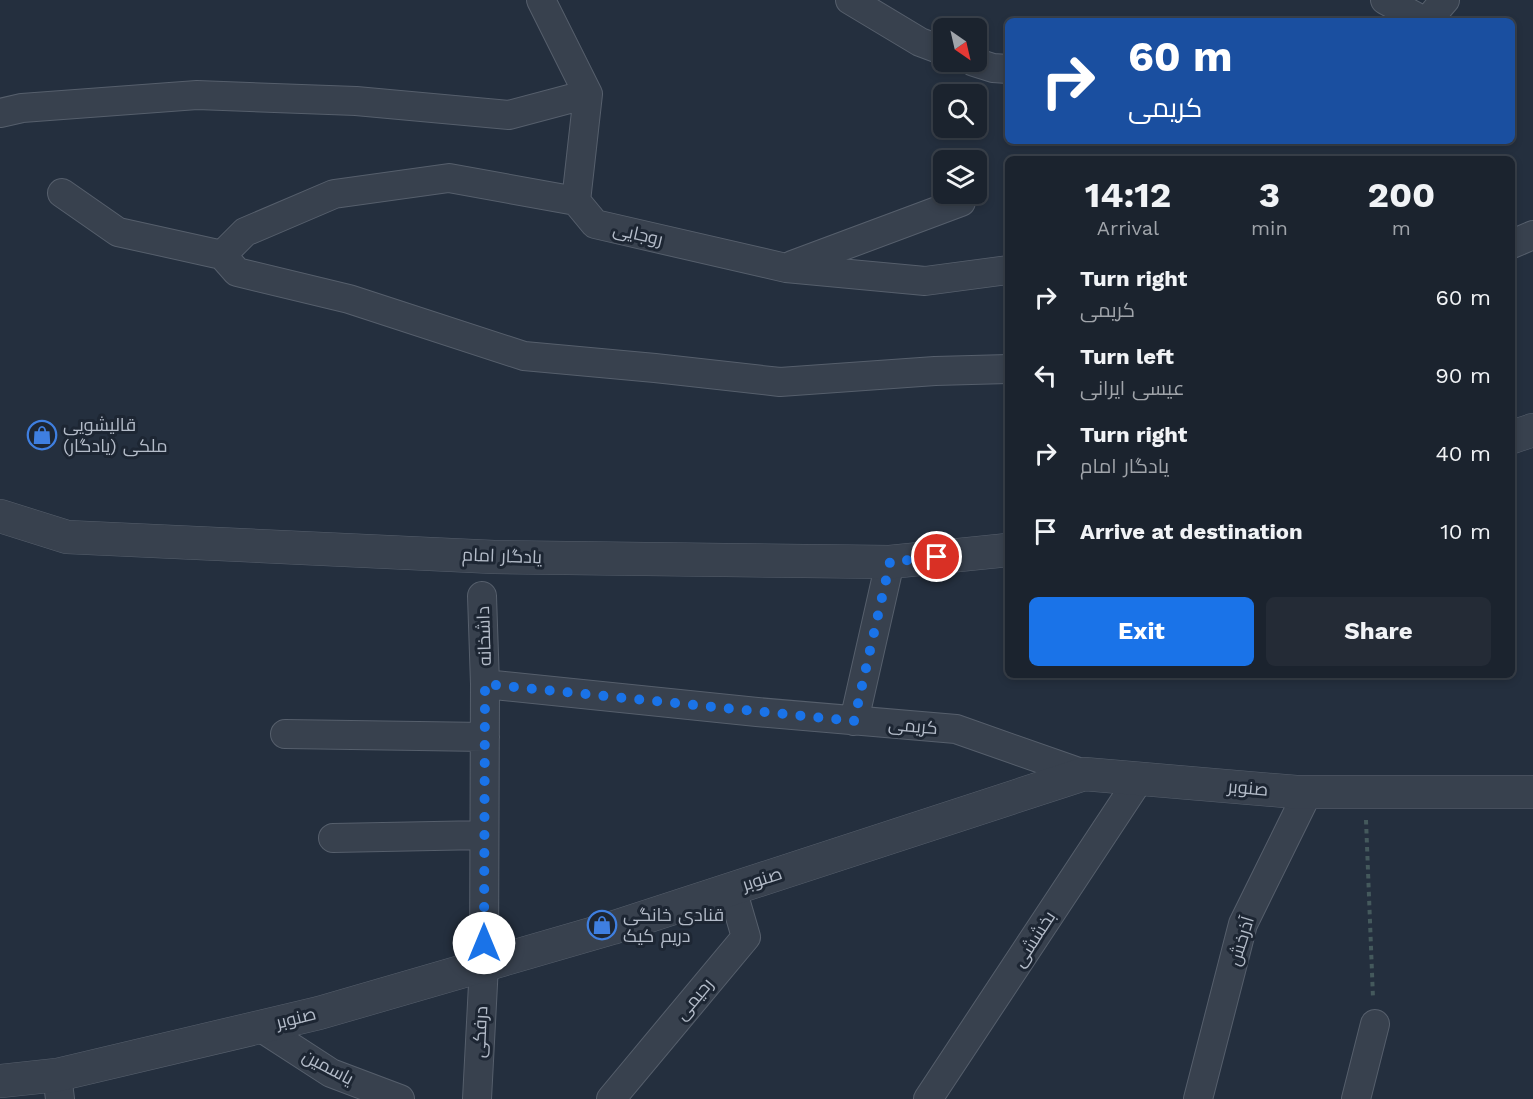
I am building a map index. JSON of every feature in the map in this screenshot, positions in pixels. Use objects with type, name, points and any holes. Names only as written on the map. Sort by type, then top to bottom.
[{"type":"street","points":[[222,255],[245,232],[334,194],[449,178],[576,201],[588,94],[541,0]]},
{"type":"street","points":[[850,0],[920,42],[933,47]]},
{"type":"street","points":[[1385,0],[1420,18]]},
{"type":"street","points":[[1429,18],[1445,0]]},
{"type":"street","points":[[987,66],[1005,69]]},
{"type":"street","points":[[0,113],[22,108],[197,95],[356,101],[509,115],[588,94]]},
{"type":"street","points":[[62,193],[118,232],[222,255],[237,272],[349,299],[524,356],[780,382],[935,371],[1005,369]]},
{"type":"street","name":"روجایی","points":[[576,201],[595,224],[786,268],[925,281],[1005,270]]},
{"type":"street","points":[[786,268],[956,204]]},
{"type":"street","points":[[1515,243],[1533,235]]},
{"type":"street","points":[[1515,436],[1533,430]]},
{"type":"street","name":"یادگار امام","points":[[0,516],[67,537],[494,557],[890,562],[1005,550]]},
{"type":"street","points":[[854,721],[890,562]]},
{"type":"street","name":"داشخانه","points":[[482,596],[485,684],[484,965]]},
{"type":"street","name":"کریمی","points":[[485,684],[956,729],[1084,774]]},
{"type":"street","points":[[285,734],[485,736]]},
{"type":"street","name":"صنوبر","points":[[0,1081],[58,1087],[260,1026],[319,1013],[612,928],[1084,774],[1308,792],[1533,792]]},
{"type":"street","name":"بخششی","points":[[928,1099],[1140,778]]},
{"type":"street","name":"آذرخش","points":[[1198,1099],[1243,924],[1308,792]]},
{"type":"street","points":[[333,838],[484,835]]},
{"type":"street","name":"رحیمی","points":[[611,1099],[746,937],[732,889]]},
{"type":"street","name":"درفکی","points":[[477,1099],[484,965]]},
{"type":"street","points":[[1356,1099],[1375,1024]]},
{"type":"street","name":"یاسمین","points":[[260,1026],[331,1073],[400,1099]]},
{"type":"path","points":[[1365,792],[1375,1024]]},
{"type":"place","name":"قالیشویی ملکی (یادگار)","points":[[42,435]]},
{"type":"place","name":"قنادی خانگی دریم کیک","points":[[602,925]]},
{"type":"route","points":[[484,943],[485,684],[854,721],[890,562],[937,557]]}]
